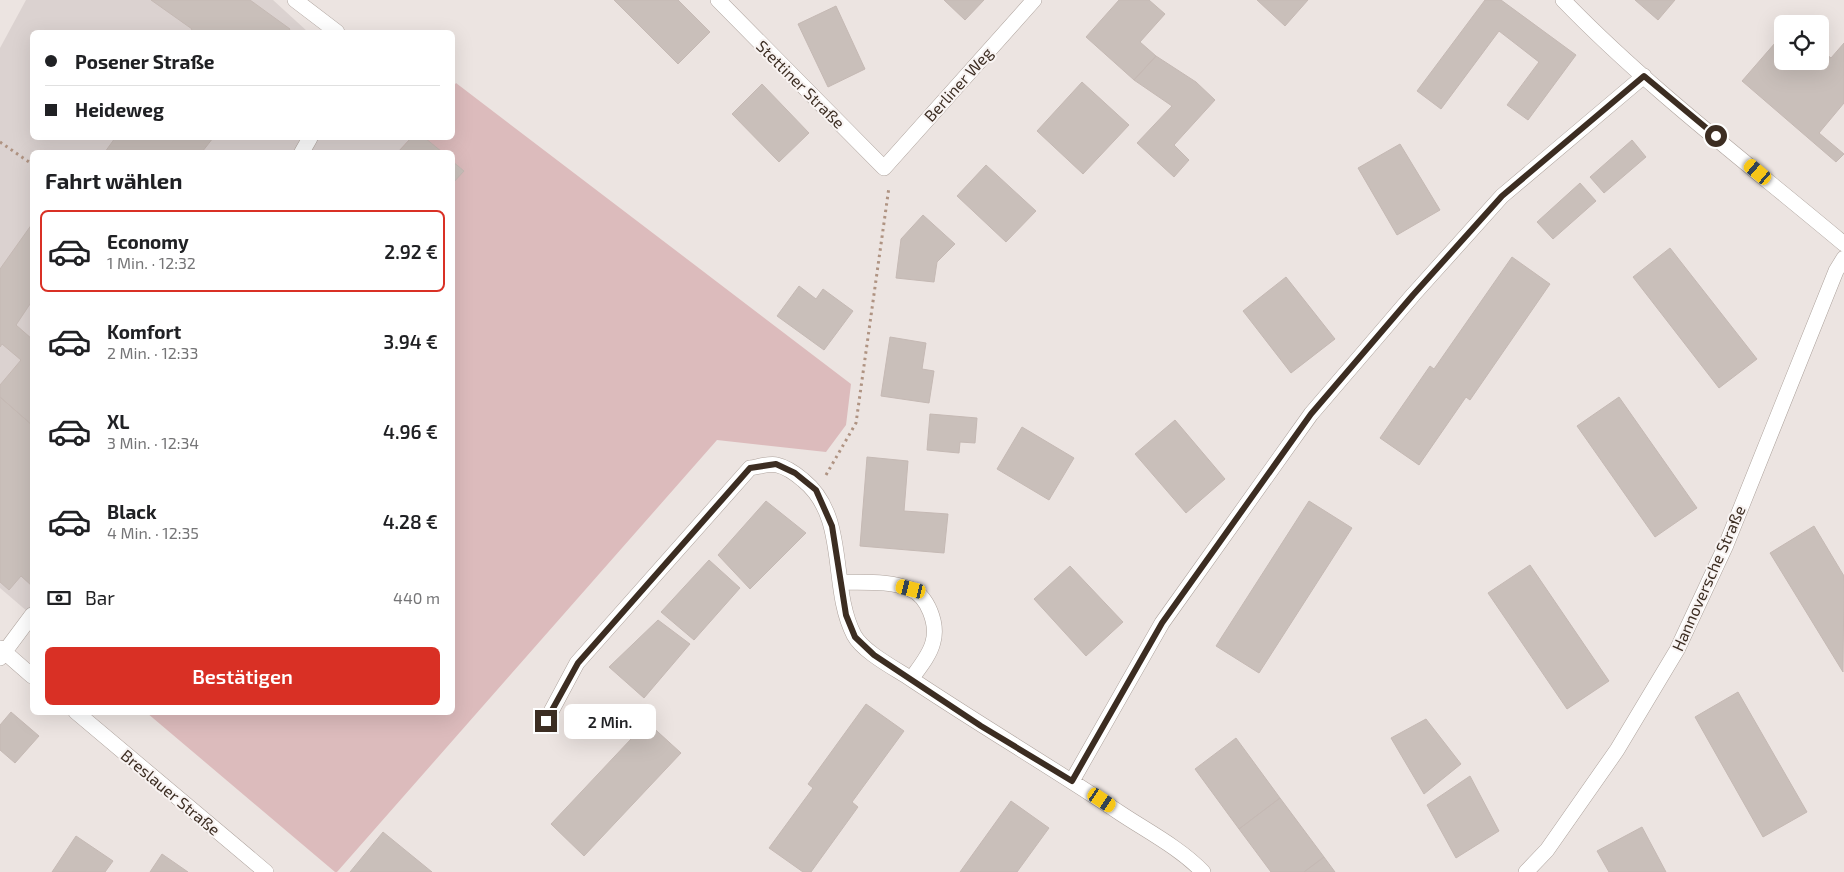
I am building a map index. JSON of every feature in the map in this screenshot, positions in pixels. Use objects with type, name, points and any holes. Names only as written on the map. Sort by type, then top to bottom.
[{"type":"street","points":[[295,0],[334,30]]},
{"type":"street","name":"Stettiner Straße","points":[[718,0],[884,168]]},
{"type":"street","name":"Berliner Weg","points":[[884,168],[1034,0]]},
{"type":"street","points":[[1563,0],[1588,26],[1644,76],[1844,244]]},
{"type":"street","points":[[1072,781],[1162,623],[1311,414],[1413,295],[1502,196],[1644,76]]},
{"type":"street","name":"Hannoversche Straße","points":[[1526,872],[1547,850],[1617,750],[1677,650],[1726,545],[1836,271],[1844,258]]},
{"type":"street","points":[[546,721],[578,663],[750,468],[776,464],[795,473],[816,490],[832,526],[846,615],[855,637],[874,655],[981,726],[1072,781],[1160,839],[1203,872]]},
{"type":"street","points":[[840,582],[891,584],[904,587],[911,589],[926,603],[933,623],[934,642],[911,679]]},
{"type":"street","points":[[30,618],[2,653],[30,674]]},
{"type":"street","name":"Breslauer Straße","points":[[80,715],[266,872]]},
{"type":"path","points":[[0,142],[30,163]]},
{"type":"path","points":[[816,490],[856,423],[889,189],[884,168]]},
{"type":"shaded area","points":[[26,0],[273,0],[306,30],[30,30],[30,140],[408,140],[400,150],[30,150],[30,609],[28,612],[0,588],[0,48]]},
{"type":"shaded area","points":[[456,83],[851,384],[846,425],[826,452],[717,440],[335,872],[149,715],[455,715],[455,150],[400,150],[408,140],[455,140]]},
{"type":"building","points":[[151,0],[250,0],[290,29],[191,30]]},
{"type":"building","points":[[614,0],[678,0],[710,32],[678,64]]},
{"type":"building","points":[[944,0],[984,0],[965,20]]},
{"type":"building","points":[[1119,0],[1149,0],[1165,14],[1140,42],[1156,56],[1134,80],[1086,37]]},
{"type":"building","points":[[1257,0],[1308,0],[1285,26]]},
{"type":"building","points":[[1485,0],[1501,0],[1576,55],[1528,120],[1507,105],[1539,62],[1499,31],[1441,109],[1417,91]]},
{"type":"building","points":[[1635,0],[1675,0],[1658,20]]},
{"type":"building","points":[[836,6],[865,69],[828,87],[798,24]]},
{"type":"building","points":[[1844,43],[1844,103],[1819,133],[1844,154],[1836,162],[1742,81],[1774,44],[1774,70],[1829,70],[1829,56],[1831,58]]},
{"type":"building","points":[[1156,56],[1196,82],[1215,100],[1174,145],[1189,160],[1174,177],[1137,143],[1172,106],[1134,80]]},
{"type":"building","points":[[1082,82],[1129,125],[1083,174],[1037,131]]},
{"type":"building","points":[[762,84],[809,133],[779,162],[732,114]]},
{"type":"building","points":[[114,140],[211,140],[204,150],[106,150]]},
{"type":"building","points":[[409,140],[427,140],[440,150],[400,150]]},
{"type":"building","points":[[1632,140],[1646,157],[1604,193],[1590,177]]},
{"type":"building","points":[[1400,144],[1440,210],[1397,235],[1358,168]]},
{"type":"building","points":[[455,164],[464,171],[455,181]]},
{"type":"building","points":[[986,165],[1036,211],[1006,242],[957,196]]},
{"type":"building","points":[[1580,183],[1596,201],[1553,239],[1537,222]]},
{"type":"building","points":[[923,215],[955,244],[937,262],[934,282],[896,278],[901,239]]},
{"type":"building","points":[[30,227],[30,304],[16,325],[30,337],[30,423],[0,397],[0,385],[21,360],[2,344],[0,347],[0,269]]},
{"type":"building","points":[[1670,248],[1757,359],[1719,388],[1633,277]]},
{"type":"building","points":[[1512,257],[1550,284],[1470,400],[1466,397],[1419,465],[1380,438],[1430,366],[1434,369]]},
{"type":"building","points":[[1286,277],[1335,339],[1291,373],[1243,311]]},
{"type":"building","points":[[799,286],[816,299],[823,289],[853,311],[824,350],[777,316]]},
{"type":"building","points":[[890,337],[926,343],[922,369],[934,371],[929,403],[881,396]]},
{"type":"building","points":[[0,397],[30,423],[30,584],[21,576],[9,590],[0,582]]},
{"type":"building","points":[[1619,397],[1697,508],[1655,537],[1577,426]]},
{"type":"building","points":[[930,414],[977,418],[975,443],[960,442],[959,453],[927,450]]},
{"type":"building","points":[[1175,420],[1225,479],[1186,513],[1135,454]]},
{"type":"building","points":[[1022,427],[1074,458],[1049,500],[997,469]]},
{"type":"building","points":[[867,457],[908,461],[904,511],[948,514],[944,553],[860,546]]},
{"type":"building","points":[[766,501],[806,533],[750,589],[718,555]]},
{"type":"building","points":[[1309,501],[1352,528],[1259,673],[1216,646]]},
{"type":"building","points":[[1814,526],[1844,576],[1843,672],[1770,553]]},
{"type":"building","points":[[709,560],[740,588],[694,640],[661,612]]},
{"type":"building","points":[[1530,565],[1609,681],[1567,709],[1488,593]]},
{"type":"building","points":[[1070,566],[1123,622],[1086,656],[1034,599]]},
{"type":"building","points":[[658,620],[690,644],[644,698],[609,667]]},
{"type":"building","points":[[1738,692],[1807,812],[1763,837],[1695,717]]},
{"type":"building","points":[[866,704],[904,731],[852,802],[858,807],[811,872],[803,872],[769,848],[813,788],[808,784]]},
{"type":"building","points":[[11,712],[39,736],[15,763],[0,750],[0,725]]},
{"type":"building","points":[[1426,719],[1461,764],[1424,794],[1391,738]]},
{"type":"building","points":[[647,722],[681,753],[584,856],[551,824]]},
{"type":"building","points":[[1236,738],[1280,798],[1239,829],[1195,769]]},
{"type":"building","points":[[1470,776],[1499,831],[1456,858],[1427,805]]},
{"type":"building","points":[[1280,798],[1324,857],[1304,872],[1271,872],[1239,829]]},
{"type":"building","points":[[1011,801],[1049,828],[1017,872],[960,872]]},
{"type":"building","points":[[1642,827],[1666,872],[1609,872],[1597,851]]},
{"type":"building","points":[[383,832],[432,872],[350,872]]},
{"type":"building","points":[[76,836],[113,861],[105,872],[52,872]]},
{"type":"building","points":[[162,854],[188,872],[150,872]]},
{"type":"building","points":[[1324,857],[1335,872],[1304,872]]},
{"type":"route","points":[[546,721],[578,663],[750,468],[776,464],[795,473],[816,490],[832,526],[846,615],[855,637],[874,655],[981,726],[1072,781],[1162,623],[1311,414],[1413,295],[1502,196],[1644,76],[1716,136]]}]
